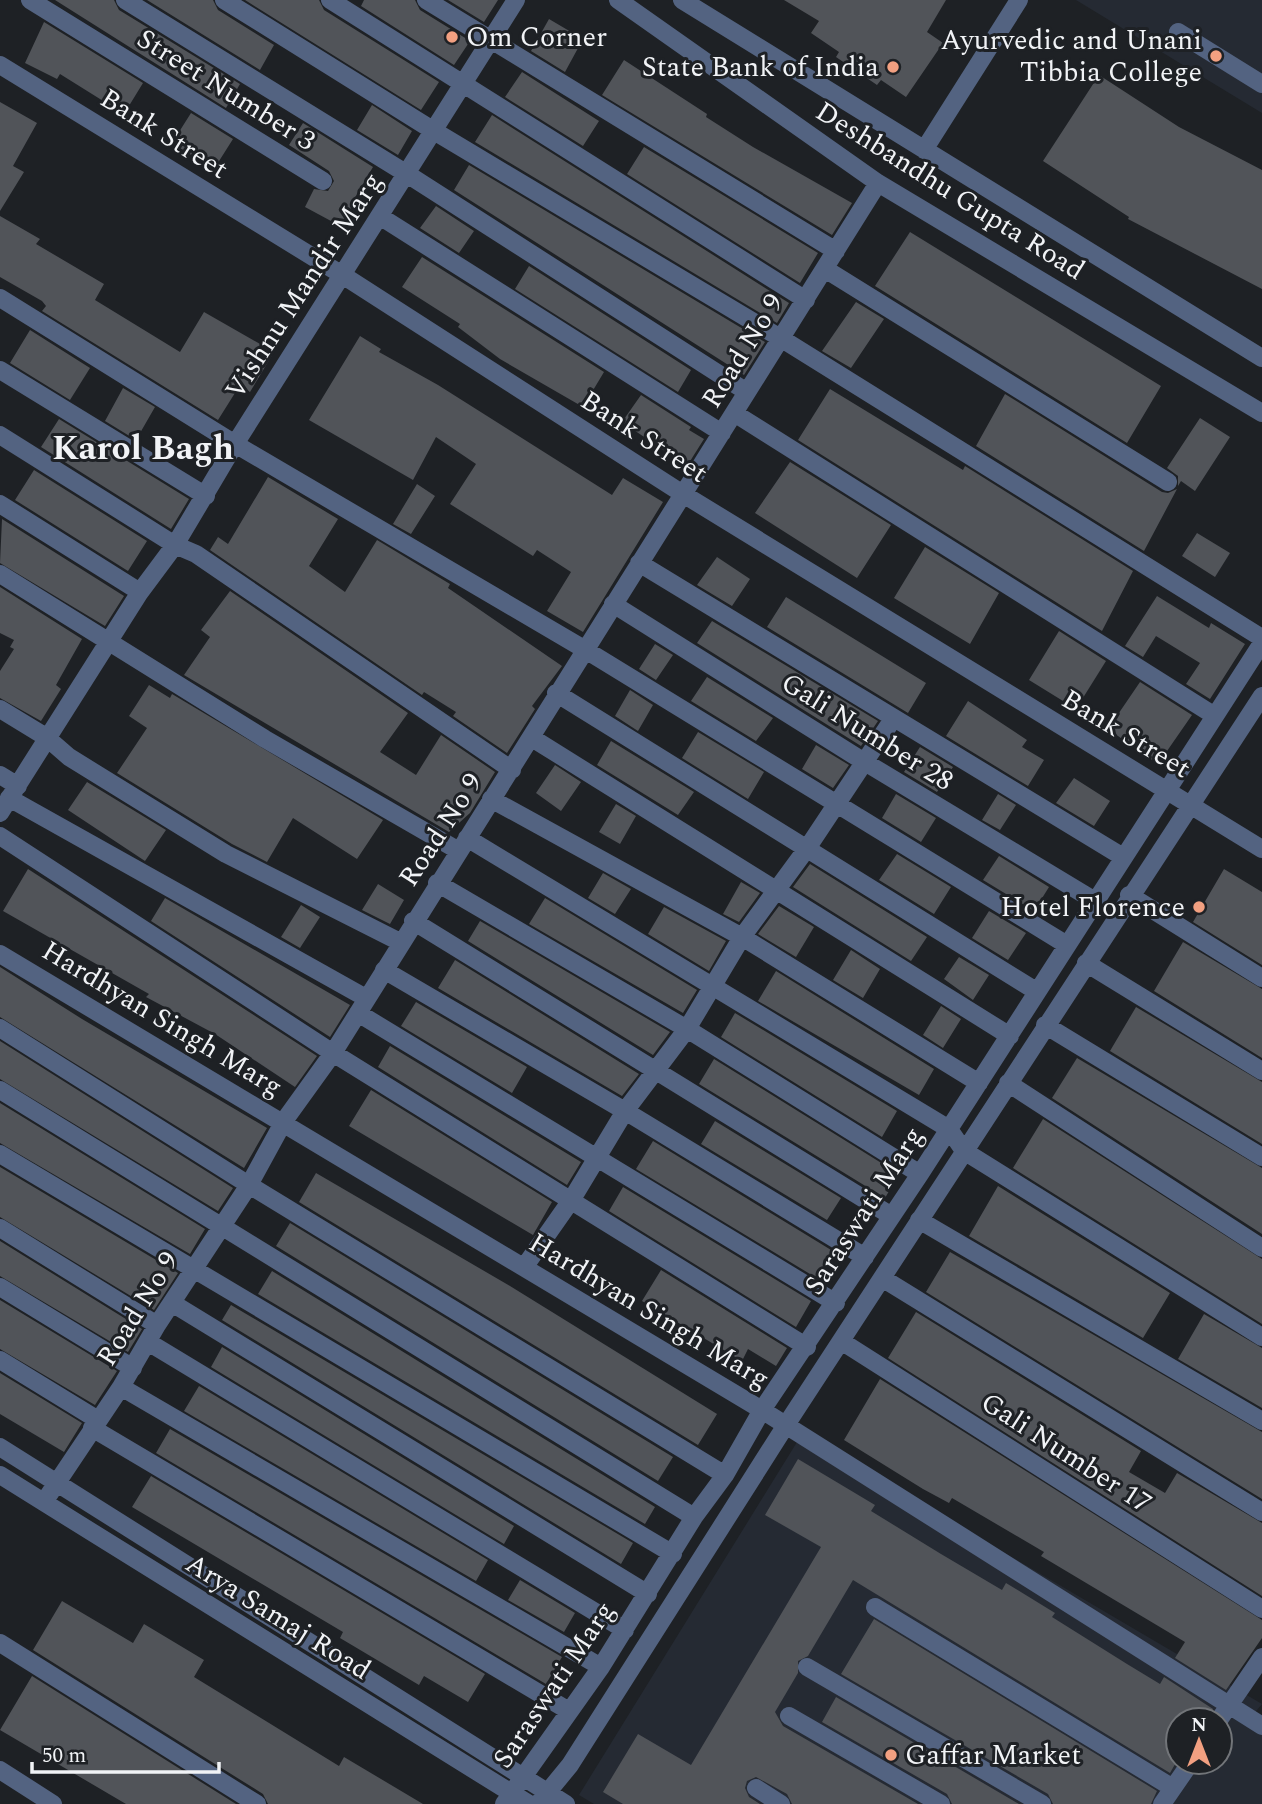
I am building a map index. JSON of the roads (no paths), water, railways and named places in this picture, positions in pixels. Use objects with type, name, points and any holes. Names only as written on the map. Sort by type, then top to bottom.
[{"type":"street","name":"Street Number 3","points":[[30,0],[323,181]]},
{"type":"street","points":[[125,0],[407,174],[747,392]]},
{"type":"street","points":[[224,0],[434,131],[782,338],[1262,640]]},
{"type":"street","points":[[330,0],[806,300]]},
{"type":"street","points":[[426,0],[836,251]]},
{"type":"street","name":"Vishnu Mandir Marg","points":[[9,799],[140,592],[175,545],[235,444],[344,276],[516,0]]},
{"type":"street","name":"Deshbandhu Gupta Road","points":[[618,0],[878,183],[1262,413]]},
{"type":"street","name":"Deshbandhu Gupta Road","points":[[682,0],[1262,358]]},
{"type":"street","points":[[924,150],[1019,0]]},
{"type":"street","points":[[1178,32],[1262,84]]},
{"type":"street","name":"Bank Street","points":[[0,65],[344,276],[682,494],[1262,849]]},
{"type":"street","name":"Road No 9","points":[[44,1502],[121,1387],[157,1325],[248,1185],[284,1121],[333,1053],[413,921],[512,770],[556,693],[878,183]]},
{"type":"street","points":[[381,217],[722,433]]},
{"type":"street","points":[[825,270],[1168,482]]},
{"type":"street","points":[[0,298],[235,444],[584,649],[1067,945]]},
{"type":"street","points":[[0,370],[206,496]]},
{"type":"street","points":[[734,413],[1215,716]]},
{"type":"street","points":[[0,435],[175,545],[196,554],[512,770]]},
{"type":"street","points":[[0,504],[140,592]]},
{"type":"street","points":[[639,563],[1124,857]]},
{"type":"street","points":[[0,574],[110,640],[265,739],[463,844],[713,986],[949,1129],[964,1151],[1262,1337]]},
{"type":"street","name":"Gali Number 28","points":[[612,604],[863,761],[1095,901]]},
{"type":"street","name":"Saraswati Marg","points":[[513,1792],[601,1667],[694,1517],[725,1475],[762,1410],[807,1347],[890,1215],[920,1174],[1262,640]]},
{"type":"street","points":[[556,693],[808,847],[1035,991]]},
{"type":"street","name":"Saraswati Marg","points":[[542,1798],[570,1765],[1129,895],[1192,805],[1262,696]]},
{"type":"street","points":[[0,709],[46,737],[69,757],[226,854],[400,942]]},
{"type":"street","points":[[525,1266],[572,1199],[625,1111],[687,1029],[742,937],[808,847],[893,719]]},
{"type":"street","points":[[532,738],[1010,1035]]},
{"type":"street","points":[[0,775],[9,799],[362,1005],[598,1156],[836,1303]]},
{"type":"street","points":[[491,799],[742,937],[979,1083]]},
{"type":"street","points":[[0,836],[333,1053],[807,1347]]},
{"type":"street","points":[[438,883],[687,1029],[920,1174]]},
{"type":"street","points":[[1129,895],[1262,978]]},
{"type":"street","points":[[413,921],[890,1215]]},
{"type":"street","name":"Hardhyan Singh Marg","points":[[0,954],[284,1121],[762,1410],[1213,1706]]},
{"type":"street","points":[[1086,963],[1262,1072]]},
{"type":"street","points":[[383,970],[625,1111],[865,1257]]},
{"type":"street","points":[[1045,1025],[1262,1157]]},
{"type":"street","points":[[0,1028],[248,1185],[725,1475]]},
{"type":"street","points":[[1008,1083],[1262,1248]]},
{"type":"street","points":[[0,1090],[694,1517]]},
{"type":"street","points":[[0,1154],[673,1554]]},
{"type":"street","points":[[919,1220],[1262,1421]]},
{"type":"street","points":[[0,1228],[157,1325]]},
{"type":"street","points":[[882,1278],[1262,1512]]},
{"type":"street","points":[[0,1287],[133,1367]]},
{"type":"street","points":[[172,1303],[648,1594]]},
{"type":"street","name":"Gali Number 17","points":[[841,1341],[1262,1609]]},
{"type":"street","points":[[148,1342],[625,1630]]},
{"type":"street","points":[[0,1360],[95,1424],[569,1711]]},
{"type":"street","points":[[121,1387],[601,1667]]},
{"type":"street","points":[[0,1447],[57,1482],[513,1792],[566,1804]]},
{"type":"street","name":"Arya Samaj Road","points":[[0,1475],[529,1804]]},
{"type":"street","points":[[875,1607],[1173,1787]]},
{"type":"street","points":[[0,1643],[257,1804]]},
{"type":"street","points":[[1229,1706],[1262,1657]]},
{"type":"street","points":[[807,1667],[1042,1804]]},
{"type":"street","points":[[789,1716],[942,1804]]},
{"type":"street","name":"Hardhyan Singh Marg","points":[[1234,1716],[1262,1726]]},
{"type":"street","points":[[0,1770],[53,1804]]},
{"type":"street","points":[[1162,1804],[1181,1776]]},
{"type":"street","points":[[756,1788],[781,1804]]},
{"type":"place","name":"Om Corner","points":[[452,37]]},
{"type":"place","name":"Ayurvedic and Unani Tibbia College","points":[[1216,56]]},
{"type":"place","name":"State Bank of India","points":[[893,67]]},
{"type":"place","name":"Hotel Florence","points":[[1199,907]]},
{"type":"place","name":"Gaffar Market","points":[[891,1755]]},
{"type":"district","name":"Karol Bagh","points":[[143,448]]}]
